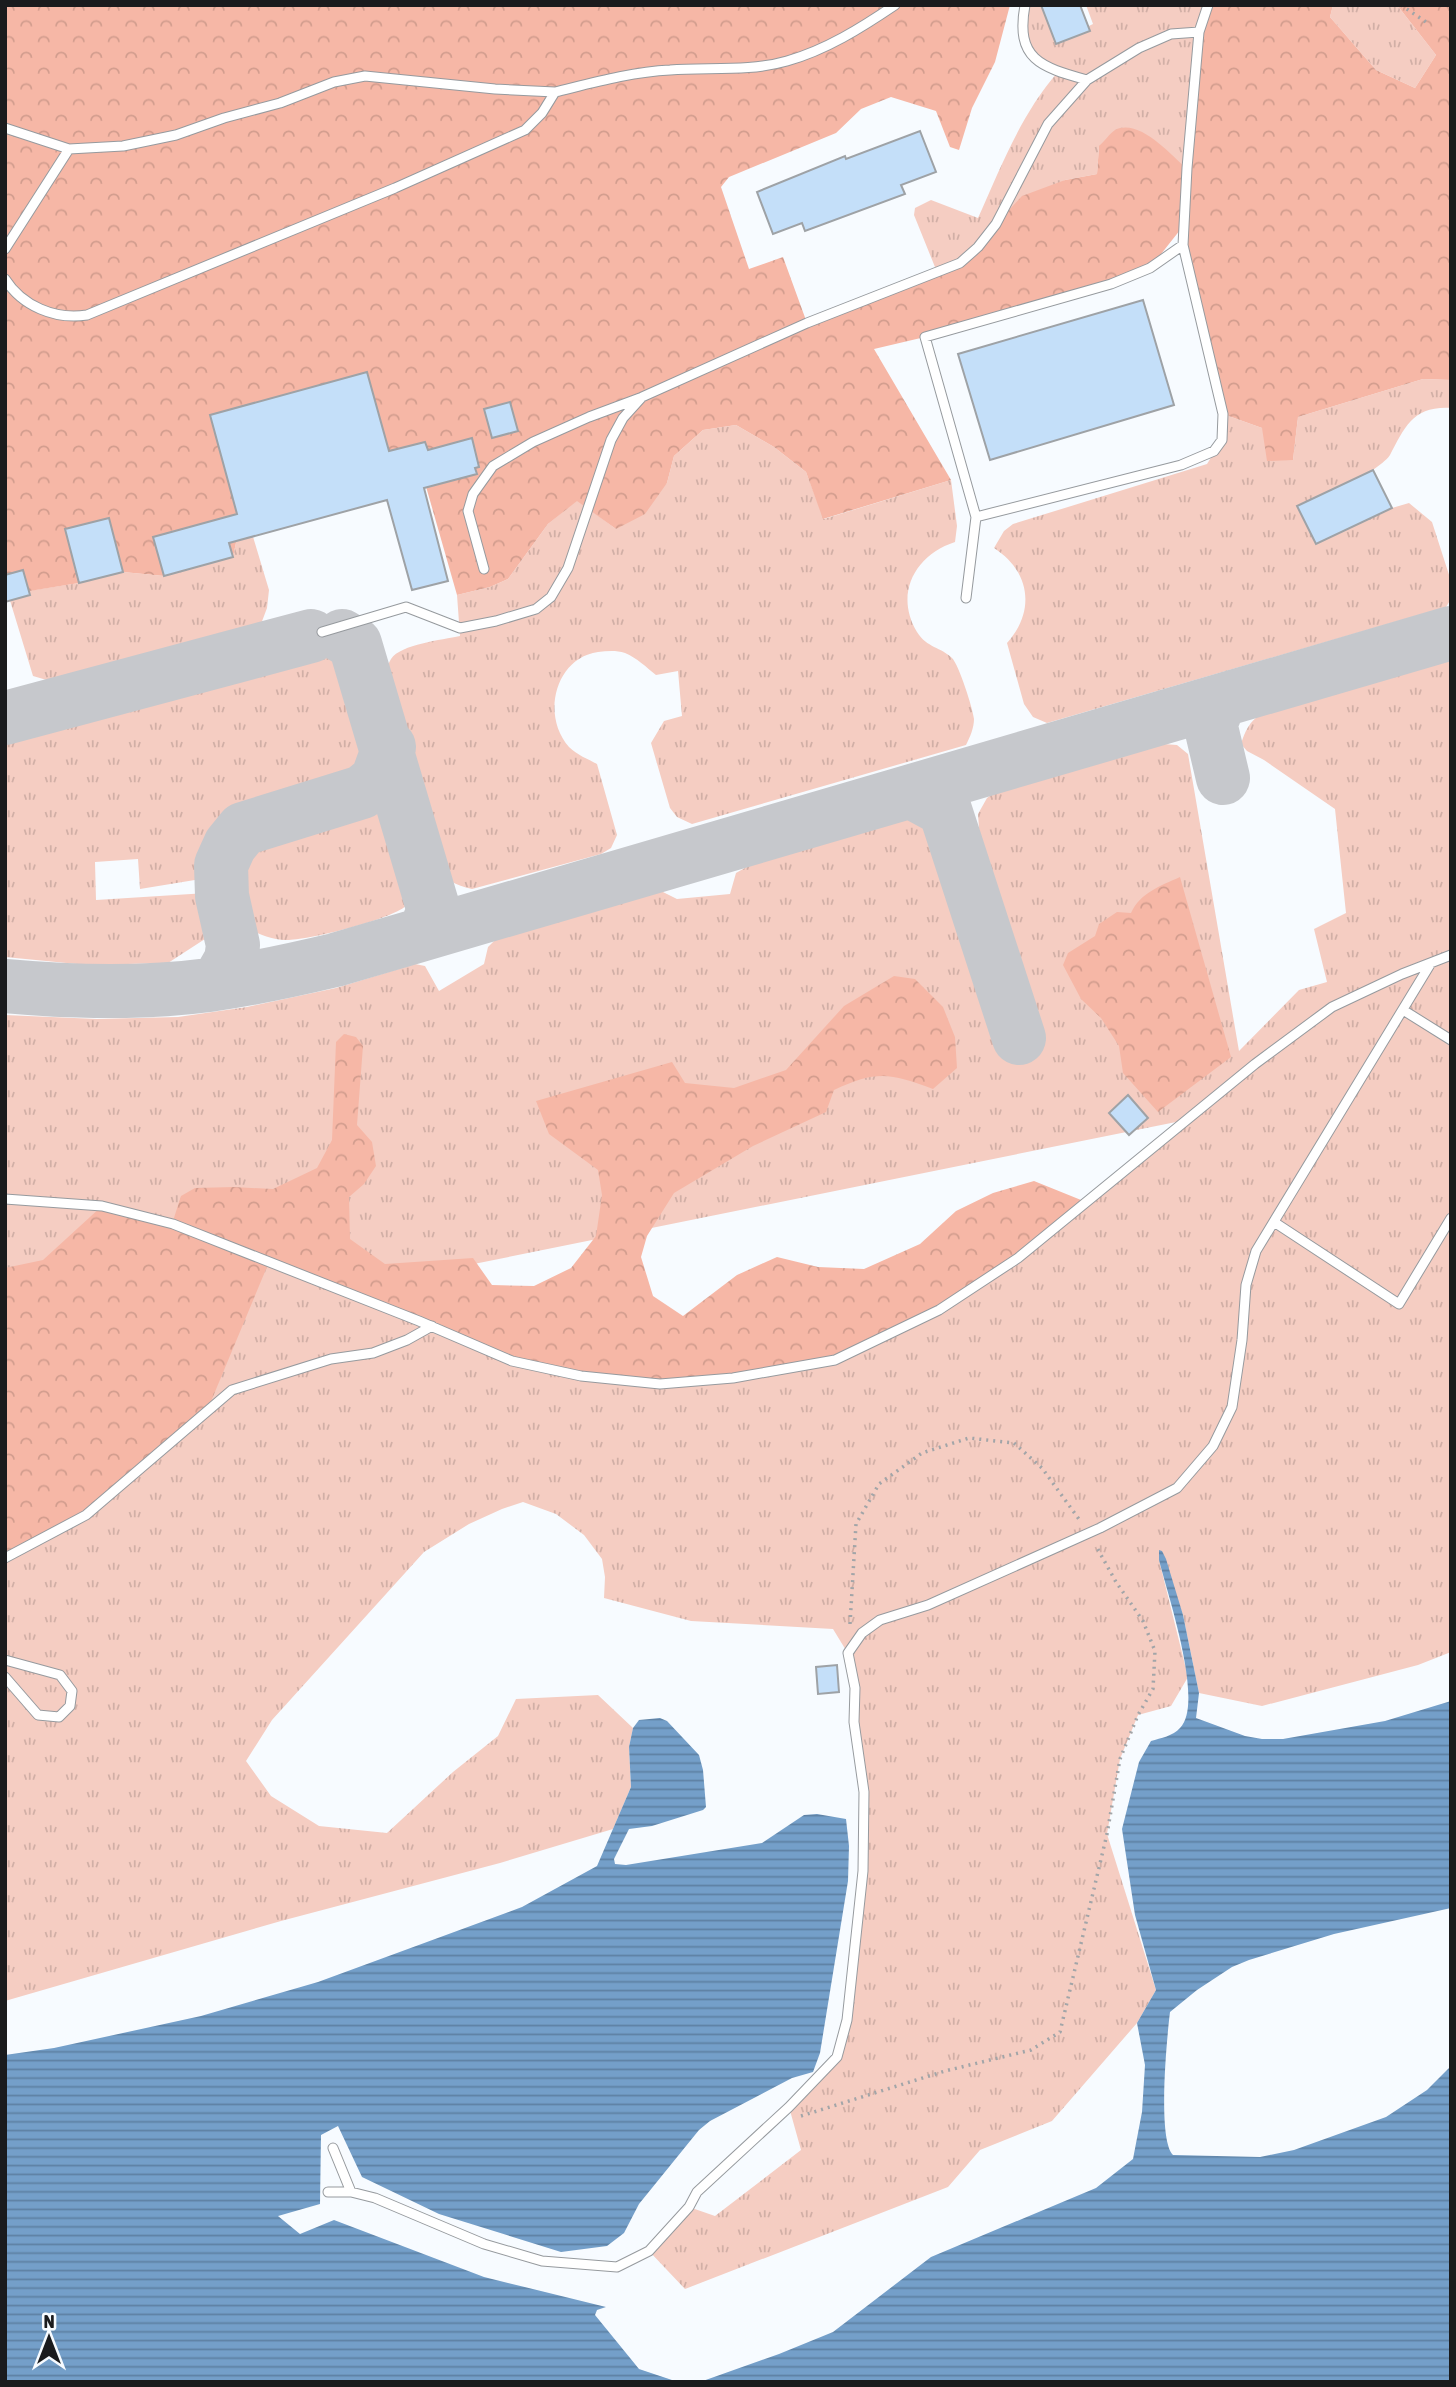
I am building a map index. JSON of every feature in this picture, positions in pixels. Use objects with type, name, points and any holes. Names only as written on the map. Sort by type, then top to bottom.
[{"type":"lane","points":[[5,128],[69,149],[123,146],[176,135],[223,118],[280,103],[334,82],[365,76],[555,92],[624,76],[667,70],[757,66],[785,62],[816,51],[858,29],[895,5]]},
{"type":"lane","points":[[1025,5],[1022,33],[1028,52],[1039,63],[1087,80]]},
{"type":"lane","points":[[976,516],[1181,465],[1214,451],[1222,440],[1223,414],[1183,244],[1199,32],[1208,5]]},
{"type":"lane","points":[[484,569],[468,511],[473,494],[493,466],[533,442],[589,417],[642,397],[807,323],[960,263],[978,247],[996,224],[1048,124],[1087,80],[1150,43],[1171,34],[1199,32]]},
{"type":"lane","points":[[5,279],[12,290],[31,305],[71,318],[87,315],[395,188],[525,130],[542,113],[555,92]]},
{"type":"lane","points":[[5,249],[69,149]]},
{"type":"lane","points":[[966,598],[976,516],[925,337],[1111,284],[1150,268],[1183,244]]},
{"type":"lane","points":[[322,632],[406,607],[460,628],[536,609],[551,597],[568,568],[611,440],[623,418],[642,397]]},
{"type":"lane","points":[[5,1199],[102,1206],[173,1224],[432,1326],[512,1361],[581,1376],[660,1384],[733,1378],[835,1360],[939,1310],[1018,1258],[1255,1064],[1332,1007],[1451,955]]},
{"type":"lane","points":[[328,2192],[351,2192],[375,2198],[495,2248],[542,2261],[617,2267],[649,2251],[689,2207],[697,2192],[789,2107],[837,2057],[847,2020],[863,1871],[864,1792],[854,1722],[855,1688],[848,1653],[862,1633],[880,1620],[928,1605],[1089,1533],[1177,1488],[1213,1446],[1232,1407],[1242,1339],[1246,1285],[1256,1251],[1431,963]]},
{"type":"lane","points":[[1402,1010],[1451,1040]]},
{"type":"lane","points":[[1274,1222],[1399,1304],[1451,1218]]},
{"type":"lane","points":[[5,1558],[86,1515],[232,1390],[331,1359],[373,1353],[432,1326]]},
{"type":"lane","points":[[5,1660],[60,1675],[72,1691],[70,1706],[59,1717],[38,1715],[5,1678]]},
{"type":"lane","points":[[333,2148],[351,2192]]},
{"type":"path","points":[[1401,5],[1426,22]]},
{"type":"path","points":[[794,2118],[945,2071],[1031,2050],[1060,2032],[1107,1834],[1119,1759],[1138,1715],[1153,1689],[1155,1651],[1143,1621],[1116,1582],[1089,1533],[1042,1468],[1014,1443],[969,1438],[922,1453],[879,1484],[856,1524],[848,1653]]},
{"type":"green space","points":[[5,5],[1010,5],[995,62],[972,108],[959,150],[950,147],[936,111],[891,97],[861,109],[836,133],[729,177],[721,187],[749,269],[783,257],[807,323],[960,263],[1022,196],[1065,180],[1097,174],[1099,146],[1115,130],[1134,129],[1144,133],[1186,168],[1199,32],[1208,5],[1333,5],[1330,17],[1376,70],[1415,88],[1436,55],[1397,5],[1451,5],[1451,380],[1423,379],[1298,417],[1293,460],[1267,461],[1262,428],[1223,414],[1183,245],[1184,225],[1150,268],[925,337],[874,349],[951,480],[823,519],[806,472],[774,447],[736,425],[703,430],[674,456],[667,483],[645,514],[616,529],[577,501],[548,524],[508,579],[490,587],[457,595],[425,483],[238,533],[233,557],[164,576],[123,572],[79,583],[5,595]]},
{"type":"green space","points":[[1025,5],[1046,5],[1058,41],[1093,24],[1086,5],[1208,5],[1187,168],[1099,146],[1097,174],[1065,180],[996,224],[960,263],[937,272],[914,215],[915,208],[931,200],[978,218],[1022,123],[1058,72],[1028,52]]},
{"type":"green space","points":[[1333,5],[1397,5],[1436,55],[1415,88],[1376,70],[1330,17]]},
{"type":"green space","points":[[1423,379],[1451,380],[1451,408],[1428,411],[1412,420],[1388,457],[1373,470],[1392,508],[1409,503],[1432,522],[1451,581],[1451,599],[1446,607],[1047,723],[1033,717],[1024,704],[1007,643],[1022,618],[1025,592],[1015,568],[994,548],[1004,531],[1013,524],[1207,464],[1222,440],[1223,414],[1262,428],[1293,460],[1298,417]]},
{"type":"green space","points":[[736,425],[774,447],[806,472],[824,519],[951,480],[957,526],[955,542],[929,556],[919,566],[908,590],[908,604],[910,618],[917,632],[952,658],[958,669],[974,719],[966,745],[692,824],[677,817],[670,808],[651,743],[664,721],[682,716],[678,671],[656,675],[625,653],[598,652],[571,665],[557,690],[555,705],[560,734],[569,747],[597,764],[617,835],[611,848],[601,854],[472,889],[451,881],[434,867],[385,692],[386,671],[391,659],[412,646],[460,636],[457,595],[490,587],[508,579],[548,524],[577,500],[616,529],[667,483],[674,456],[703,430]]},
{"type":"green space","points":[[251,530],[269,590],[267,608],[261,624],[57,683],[33,676],[8,594],[79,583],[123,572],[164,576],[233,557],[238,533]]},
{"type":"green space","points":[[329,657],[345,662],[355,670],[365,697],[375,743],[357,769],[244,802],[226,816],[214,834],[209,852],[207,878],[140,889],[138,859],[95,862],[96,900],[207,893],[214,923],[208,937],[168,963],[87,965],[5,957],[5,744]]},
{"type":"green space","points":[[1451,660],[1451,1652],[1418,1665],[1262,1706],[1199,1693],[1183,1615],[1159,1550],[1159,1560],[1188,1677],[1171,1706],[1138,1715],[1120,1759],[1107,1834],[1156,1990],[1137,2023],[1052,2121],[980,2150],[948,2187],[685,2289],[649,2251],[689,2207],[715,2216],[801,2150],[789,2107],[837,2057],[847,2020],[863,1871],[864,1792],[854,1722],[855,1665],[833,1629],[691,1621],[604,1598],[602,1559],[584,1535],[556,1514],[523,1502],[469,1524],[424,1552],[272,1720],[246,1761],[271,1796],[319,1826],[387,1833],[453,1772],[498,1736],[516,1699],[598,1695],[633,1728],[629,1747],[631,1787],[613,1829],[5,2001],[5,1015],[97,1019],[178,1017],[247,1007],[336,988],[415,964],[425,966],[439,991],[484,964],[488,947],[497,938],[654,892],[663,892],[677,899],[730,894],[736,873],[750,865],[905,820],[923,823],[935,836],[993,1026],[978,814],[987,798],[996,791],[1163,744],[1177,745],[1188,754],[1239,1051],[1299,990],[1327,982],[1314,929],[1346,913],[1335,809],[1247,751],[1241,744],[1248,727],[1261,714]],"holes":[[[1186,1120],[939,1310],[512,1361],[345,1290]]]},
{"type":"green space","points":[[364,807],[394,821],[403,832],[413,853],[416,888],[413,898],[406,906],[384,917],[350,928],[289,940],[261,934],[243,922],[231,894],[229,877],[232,865],[240,856],[251,849]]},
{"type":"green space","points":[[1180,877],[1231,1057],[1158,1112],[1123,1073],[1119,1046],[1101,1018],[1081,999],[1063,965],[1068,953],[1095,936],[1099,924],[1117,912],[1131,913],[1145,895]]},
{"type":"green space","points":[[894,976],[915,979],[943,1007],[955,1037],[957,1068],[933,1089],[884,1076],[862,1079],[834,1090],[826,1112],[753,1146],[674,1193],[647,1236],[641,1257],[653,1296],[683,1316],[737,1275],[777,1257],[818,1267],[864,1269],[920,1244],[956,1211],[993,1193],[1034,1181],[1086,1202],[1018,1258],[939,1310],[835,1360],[660,1384],[512,1361],[269,1262],[207,1411],[86,1515],[5,1558],[5,1268],[43,1260],[102,1206],[172,1224],[181,1196],[195,1188],[273,1189],[317,1168],[332,1140],[336,1042],[344,1034],[356,1037],[363,1046],[357,1125],[372,1142],[376,1166],[364,1184],[349,1197],[350,1239],[385,1264],[473,1258],[492,1285],[534,1286],[571,1268],[596,1236],[602,1195],[598,1170],[549,1134],[536,1101],[672,1062],[685,1083],[734,1088],[786,1070],[844,1006]]},
{"type":"water","points":[[1159,1550],[1166,1559],[1183,1615],[1199,1693],[1196,1718],[1245,1736],[1283,1739],[1385,1721],[1451,1701],[1451,1908],[1334,1934],[1249,1960],[1232,1967],[1197,1990],[1170,2012],[1164,2109],[1168,2145],[1173,2155],[1260,2157],[1294,2150],[1386,2117],[1427,2090],[1451,2066],[1451,2382],[700,2382],[833,2332],[931,2257],[1096,2188],[1133,2159],[1142,2112],[1145,2065],[1137,2023],[1156,1990],[1135,1915],[1122,1829],[1139,1762],[1151,1741],[1170,1735],[1180,1728],[1187,1715],[1188,1696],[1182,1647],[1159,1560]]},
{"type":"water","points":[[660,1718],[667,1721],[699,1755],[706,1807],[652,1826],[629,1829],[614,1859],[615,1864],[626,1865],[762,1843],[804,1815],[817,1814],[846,1819],[849,1846],[848,1881],[820,2053],[813,2072],[792,2078],[710,2121],[699,2130],[639,2204],[624,2233],[607,2246],[561,2252],[439,2214],[362,2177],[338,2126],[321,2135],[320,2204],[278,2216],[300,2234],[334,2220],[484,2277],[606,2307],[597,2310],[595,2315],[639,2369],[678,2382],[5,2382],[5,2055],[54,2048],[201,2016],[318,1982],[522,1907],[597,1866],[631,1787],[629,1747],[633,1728],[639,1720]]},
{"type":"building","points":[[1041,5],[1080,5],[1090,31],[1056,44]]},
{"type":"building","points":[[920,131],[936,172],[901,185],[905,194],[805,231],[802,223],[773,234],[757,192],[845,156],[846,159]]},
{"type":"building","points":[[1143,300],[1174,405],[990,460],[958,354]]},
{"type":"building","points":[[367,372],[389,451],[425,442],[428,450],[472,438],[479,467],[475,468],[477,474],[424,488],[448,581],[412,590],[387,500],[229,543],[233,557],[164,576],[153,537],[237,514],[210,415]]},
{"type":"building","points":[[510,402],[518,431],[492,438],[484,409]]},
{"type":"building","points":[[1373,470],[1392,508],[1316,544],[1297,506]]},
{"type":"building","points":[[109,518],[123,572],[79,583],[65,529]]},
{"type":"building","points":[[23,570],[30,595],[5,602],[5,575]]},
{"type":"building","points":[[1128,1095],[1148,1118],[1129,1135],[1109,1113]]},
{"type":"building","points":[[837,1665],[839,1692],[818,1694],[816,1667]]},
{"type":"taxiway","points":[[5,986],[107,991],[184,988],[256,977],[335,960],[1451,633]]},
{"type":"taxiway","points":[[5,718],[311,636]]},
{"type":"taxiway","points":[[342,636],[355,644],[434,911],[429,922]]},
{"type":"taxiway","points":[[1215,713],[1210,723],[1223,778]]},
{"type":"taxiway","points":[[223,974],[231,960],[233,945],[222,896],[221,865],[230,845],[243,829],[362,792],[377,780],[389,747]]},
{"type":"taxiway","points":[[921,797],[945,810],[1019,1038]]}]
